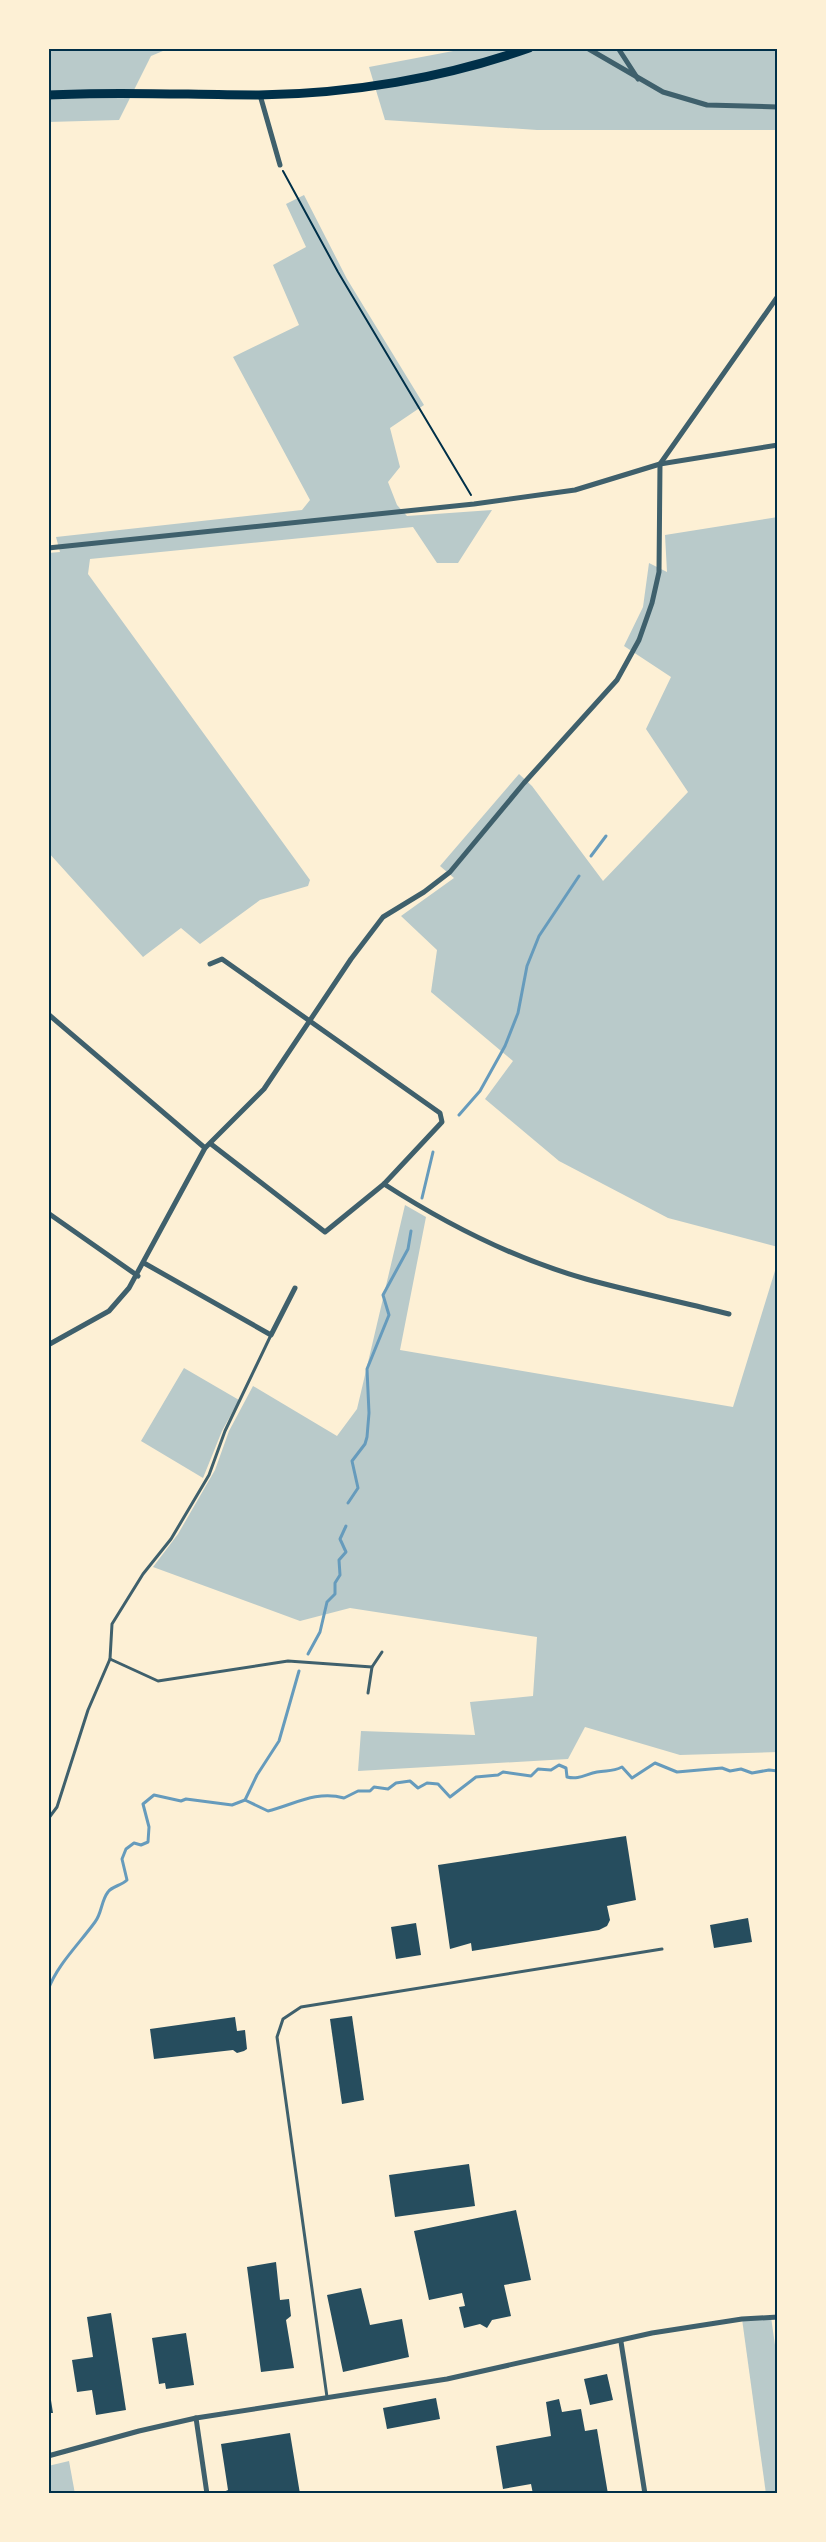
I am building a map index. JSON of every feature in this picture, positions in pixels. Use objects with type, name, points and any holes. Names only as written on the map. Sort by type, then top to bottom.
[{"type":"main road","points":[[48,95],[108,92],[260,95],[360,87],[478,64],[529,48]]},
{"type":"street","points":[[587,48],[603,55],[639,80],[663,92],[707,105],[778,107]]},
{"type":"street","points":[[599,48],[603,55]]},
{"type":"street","points":[[618,48],[639,80]]},
{"type":"street","points":[[260,95],[280,165]]},
{"type":"street","points":[[48,1345],[109,1311],[138,1276],[208,1146],[264,1089],[351,959],[383,917],[424,892],[450,872],[524,783],[617,680],[639,640],[652,603],[659,573],[660,464],[778,297]]},
{"type":"street","points":[[48,548],[474,504],[575,490],[660,464],[778,445]]},
{"type":"street","points":[[48,1014],[208,1146],[325,1232],[384,1184],[442,1122],[440,1113],[222,959],[210,964]]},
{"type":"street","points":[[384,1184],[429,1214],[514,1253],[585,1279],[729,1314]]},
{"type":"street","points":[[48,1213],[138,1276]]},
{"type":"street","points":[[144,1263],[271,1335],[295,1288]]},
{"type":"street","points":[[48,2456],[196,2418],[447,2379],[621,2342],[652,2333],[721,2322],[778,2317]]},
{"type":"street","points":[[621,2342],[645,2494]]},
{"type":"street","points":[[196,2418],[207,2494]]},
{"type":"lane","points":[[48,1819],[57,1807],[88,1710],[110,1659],[112,1624],[143,1574],[171,1539],[209,1475],[225,1431],[271,1335]]},
{"type":"lane","points":[[368,1693],[372,1666],[382,1652]]},
{"type":"lane","points":[[110,1659],[158,1681],[288,1661],[372,1666]]},
{"type":"lane","points":[[327,2399],[277,2037],[283,2019],[301,2007],[662,1949]]},
{"type":"path","points":[[280,165],[338,272],[468,488],[474,504]]},
{"type":"shaded area","points":[[48,48],[170,48],[151,56],[119,120],[48,122]]},
{"type":"shaded area","points":[[469,48],[778,48],[778,130],[537,130],[385,120],[369,67]]},
{"type":"shaded area","points":[[304,195],[347,279],[424,405],[390,428],[400,467],[388,482],[397,505],[407,516],[492,510],[458,563],[437,563],[413,527],[90,559],[88,574],[310,880],[308,886],[260,900],[200,944],[181,928],[143,957],[48,852],[48,553],[60,552],[56,537],[302,510],[310,500],[233,357],[299,325],[273,265],[306,247],[286,204]]},
{"type":"shaded area","points":[[778,517],[778,1247],[668,1218],[559,1161],[485,1099],[513,1061],[431,992],[437,950],[401,916],[454,878],[440,866],[519,774],[532,786],[603,881],[688,792],[646,729],[671,677],[624,646],[643,607],[649,563],[667,572],[665,535]]},
{"type":"shaded area","points":[[405,1205],[426,1217],[400,1350],[733,1407],[778,1261],[778,1752],[680,1755],[585,1727],[568,1759],[358,1771],[361,1731],[475,1735],[470,1702],[533,1696],[537,1637],[350,1608],[300,1621],[153,1567],[178,1534],[215,1470],[229,1431],[253,1386],[337,1436],[357,1409]]},
{"type":"shaded area","points":[[184,1368],[239,1400],[222,1431],[203,1478],[141,1441]]},
{"type":"shaded area","points":[[771,2317],[778,2366],[778,2494],[766,2494],[742,2319]]},
{"type":"shaded area","points":[[69,2461],[75,2494],[48,2494],[48,2466]]},
{"type":"building","points":[[626,1836],[636,1900],[607,1906],[610,1920],[607,1926],[599,1930],[472,1951],[471,1943],[450,1949],[438,1865]]},
{"type":"building","points":[[748,1918],[752,1942],[714,1948],[710,1925]]},
{"type":"building","points":[[416,1923],[421,1955],[396,1959],[391,1927]]},
{"type":"building","points":[[352,2016],[364,2100],[342,2104],[330,2019]]},
{"type":"building","points":[[235,2017],[237,2031],[245,2030],[247,2049],[244,2051],[237,2053],[233,2050],[154,2059],[150,2029]]},
{"type":"building","points":[[469,2164],[475,2206],[395,2217],[389,2175]]},
{"type":"building","points":[[516,2210],[531,2280],[504,2285],[511,2316],[492,2320],[487,2328],[480,2324],[464,2328],[459,2307],[465,2306],[462,2293],[429,2300],[414,2231]]},
{"type":"building","points":[[276,2262],[280,2300],[289,2299],[291,2316],[286,2320],[294,2368],[261,2372],[247,2267]]},
{"type":"building","points":[[361,2288],[370,2325],[402,2319],[409,2357],[343,2372],[327,2295]]},
{"type":"building","points":[[111,2313],[126,2410],[96,2415],[92,2390],[77,2392],[72,2360],[93,2357],[87,2317]]},
{"type":"building","points":[[186,2333],[194,2385],[166,2389],[165,2383],[159,2384],[152,2338]]},
{"type":"building","points":[[607,2374],[613,2400],[590,2405],[584,2379]]},
{"type":"building","points":[[48,2394],[50,2394],[53,2413],[48,2413]]},
{"type":"building","points":[[436,2398],[440,2419],[387,2429],[383,2408]]},
{"type":"building","points":[[559,2399],[562,2412],[581,2409],[585,2431],[597,2429],[608,2494],[533,2494],[531,2484],[503,2489],[496,2446],[551,2436],[546,2402]]},
{"type":"building","points":[[290,2433],[300,2494],[219,2494],[228,2490],[221,2444]]},
{"type":"waterway","points":[[591,856],[606,836]]},
{"type":"waterway","points":[[459,1115],[480,1091],[505,1046],[518,1013],[527,966],[539,936],[579,876]]},
{"type":"waterway","points":[[422,1198],[433,1152]]},
{"type":"waterway","points":[[348,1503],[358,1488],[352,1461],[365,1444],[367,1437],[369,1413],[367,1369],[389,1315],[383,1295],[408,1249],[411,1231]]},
{"type":"waterway","points":[[308,1654],[320,1632],[327,1602],[335,1594],[335,1583],[340,1575],[339,1560],[346,1552],[340,1539],[346,1526]]},
{"type":"waterway","points":[[245,1800],[257,1775],[279,1741],[299,1671]]},
{"type":"waterway","points":[[48,1990],[63,1963],[97,1918],[108,1892],[127,1880],[122,1859],[126,1849],[134,1843],[141,1845],[148,1842],[149,1827],[143,1804],[154,1795],[181,1801],[186,1799],[232,1805],[245,1800],[268,1811],[314,1797],[344,1798],[358,1791],[370,1791],[374,1787],[388,1789],[396,1783],[410,1781],[418,1788],[427,1783],[438,1784],[450,1797],[476,1777],[498,1775],[503,1772],[531,1776],[538,1769],[551,1770],[559,1765],[566,1768],[567,1777],[571,1778],[622,1767],[632,1778],[655,1763],[677,1772],[722,1768],[730,1771],[741,1769],[752,1773],[778,1771]]}]
